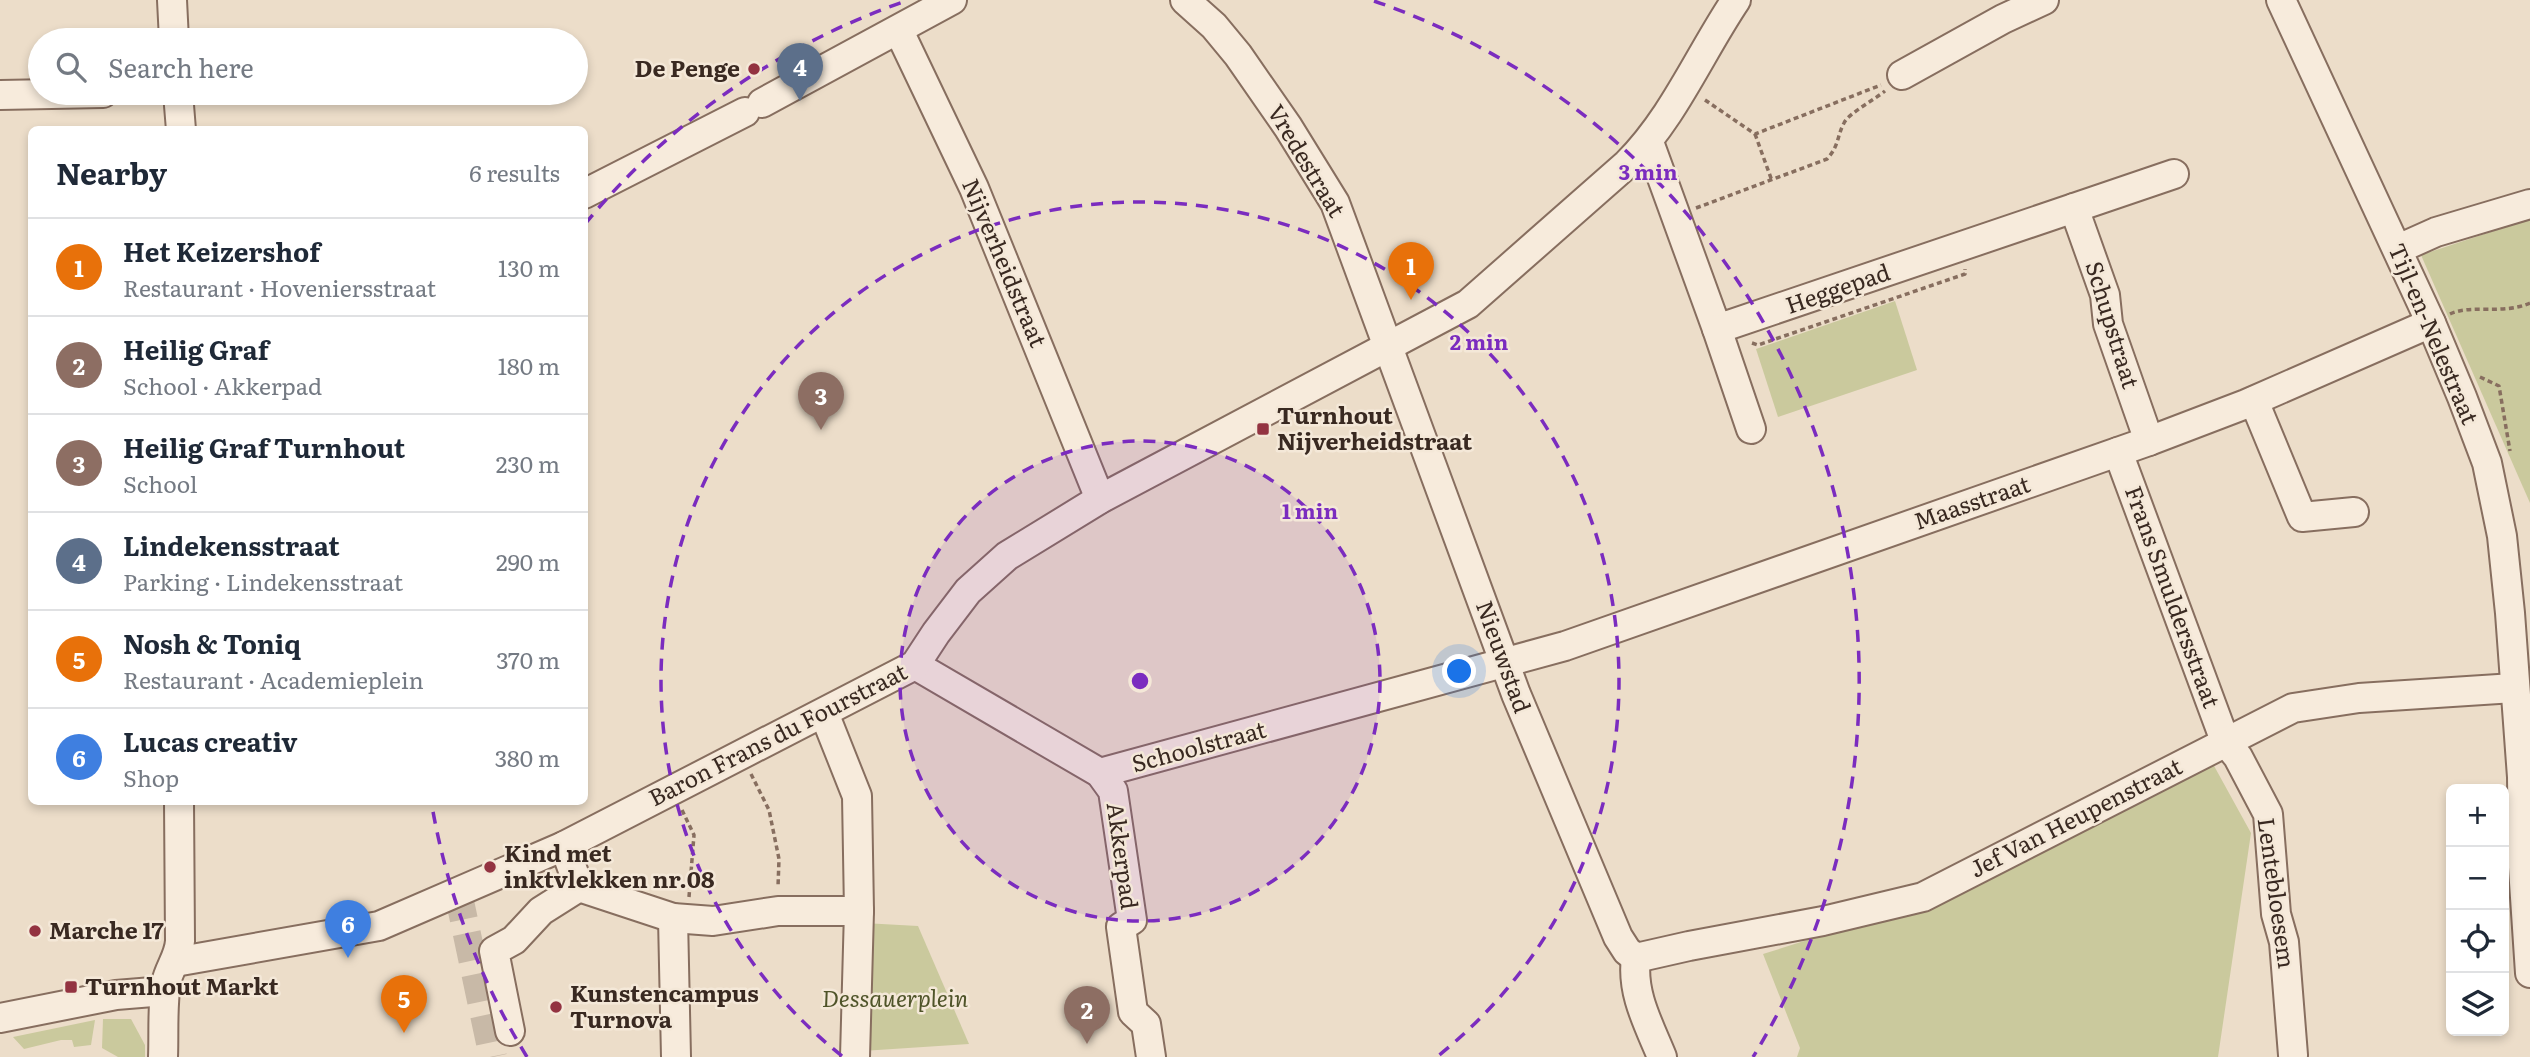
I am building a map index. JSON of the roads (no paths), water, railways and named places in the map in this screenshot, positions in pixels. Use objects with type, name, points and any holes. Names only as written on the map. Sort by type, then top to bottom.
[{"type":"street","points":[[172,0],[173,28]]},
{"type":"street","points":[[588,192],[899,31],[952,0]]},
{"type":"street","name":"Vredestraat","points":[[1185,0],[1214,26],[1238,55],[1288,127],[1335,203],[1388,346]]},
{"type":"street","name":"Baron Frans du Fourstraat","points":[[175,962],[379,926],[562,847],[915,665],[968,591],[1007,556],[1100,499],[1468,304],[1649,142],[1736,0]]},
{"type":"street","points":[[1902,75],[2003,19],[2044,0]]},
{"type":"street","name":"Tijl-en-Nelestraat","points":[[2281,0],[2431,323],[2487,463],[2502,536],[2522,777],[2523,867],[2530,973]]},
{"type":"street","name":"Nijverheidstraat","points":[[899,31],[974,188],[1100,499]]},
{"type":"street","points":[[0,95],[28,94]]},
{"type":"street","points":[[179,105],[181,126]]},
{"type":"street","points":[[1649,142],[1751,429]]},
{"type":"street","points":[[2074,208],[2174,174]]},
{"type":"street","points":[[2398,249],[2436,232],[2530,204]]},
{"type":"street","name":"Heggepad","points":[[1717,329],[2074,208]]},
{"type":"street","name":"Schupstraat","points":[[2074,208],[2105,295],[2108,324],[2149,441]]},
{"type":"street","name":"Maasstraat","points":[[1505,664],[1565,646],[2149,441],[2254,401],[2431,323]]},
{"type":"street","name":"Nieuwstad","points":[[1388,346],[1505,664],[1618,937],[1627,951],[1636,958]]},
{"type":"street","points":[[2254,401],[2302,517],[2354,512]]},
{"type":"street","name":"Frans Smuldersstraat","points":[[2118,452],[2225,741]]},
{"type":"street","name":"Schoolstraat","points":[[915,665],[1100,773],[1505,664]]},
{"type":"street","name":"Jef Van Heupenstraat","points":[[1636,958],[1823,922],[1923,897],[2293,708],[2325,702],[2514,688]]},
{"type":"street","points":[[824,713],[858,796],[859,911],[855,1057]]},
{"type":"street","name":"Lentebloesem","points":[[2225,741],[2238,757],[2268,814],[2276,914],[2284,942],[2293,1055]]},
{"type":"street","name":"Akkerpad","points":[[1100,773],[1113,791],[1132,920],[1121,927],[1133,1012],[1146,1024],[1151,1057]]},
{"type":"street","points":[[163,1057],[165,991],[180,941],[179,805]]},
{"type":"street","points":[[562,847],[579,887]]},
{"type":"street","points":[[510,1031],[494,951],[514,940],[541,911],[579,887],[680,918],[713,921],[778,911],[859,911]]},
{"type":"street","points":[[676,1057],[680,918]]},
{"type":"street","points":[[1636,958],[1634,975],[1638,998],[1662,1057]]},
{"type":"street","points":[[0,1018],[116,995],[165,991]]},
{"type":"tunnel","points":[[458,892],[493,1057]]},
{"type":"place","name":"De Penge","points":[[754,69]]},
{"type":"place","name":"Lindekensstraat","points":[[800,101]]},
{"type":"place","name":"Het Keizershof","points":[[1411,300]]},
{"type":"place","name":"Turnhout Nijverheidstraat","points":[[1263,429]]},
{"type":"place","name":"Heilig Graf Turnhout","points":[[821,430]]},
{"type":"place","name":"Kind met inktvlekken nr.08","points":[[490,867]]},
{"type":"place","name":"Marche 17","points":[[35,931]]},
{"type":"place","name":"Lucas creativ","points":[[348,958]]},
{"type":"place","name":"Turnhout Markt","points":[[71,987]]},
{"type":"place","name":"Kunstencampus Turnova","points":[[556,1007]]},
{"type":"place","name":"Nosh & Toniq","points":[[404,1033]]},
{"type":"place","name":"Heilig Graf","points":[[1087,1044]]},
{"type":"park label","name":"Dessauerplein","points":[[895,999]]}]
